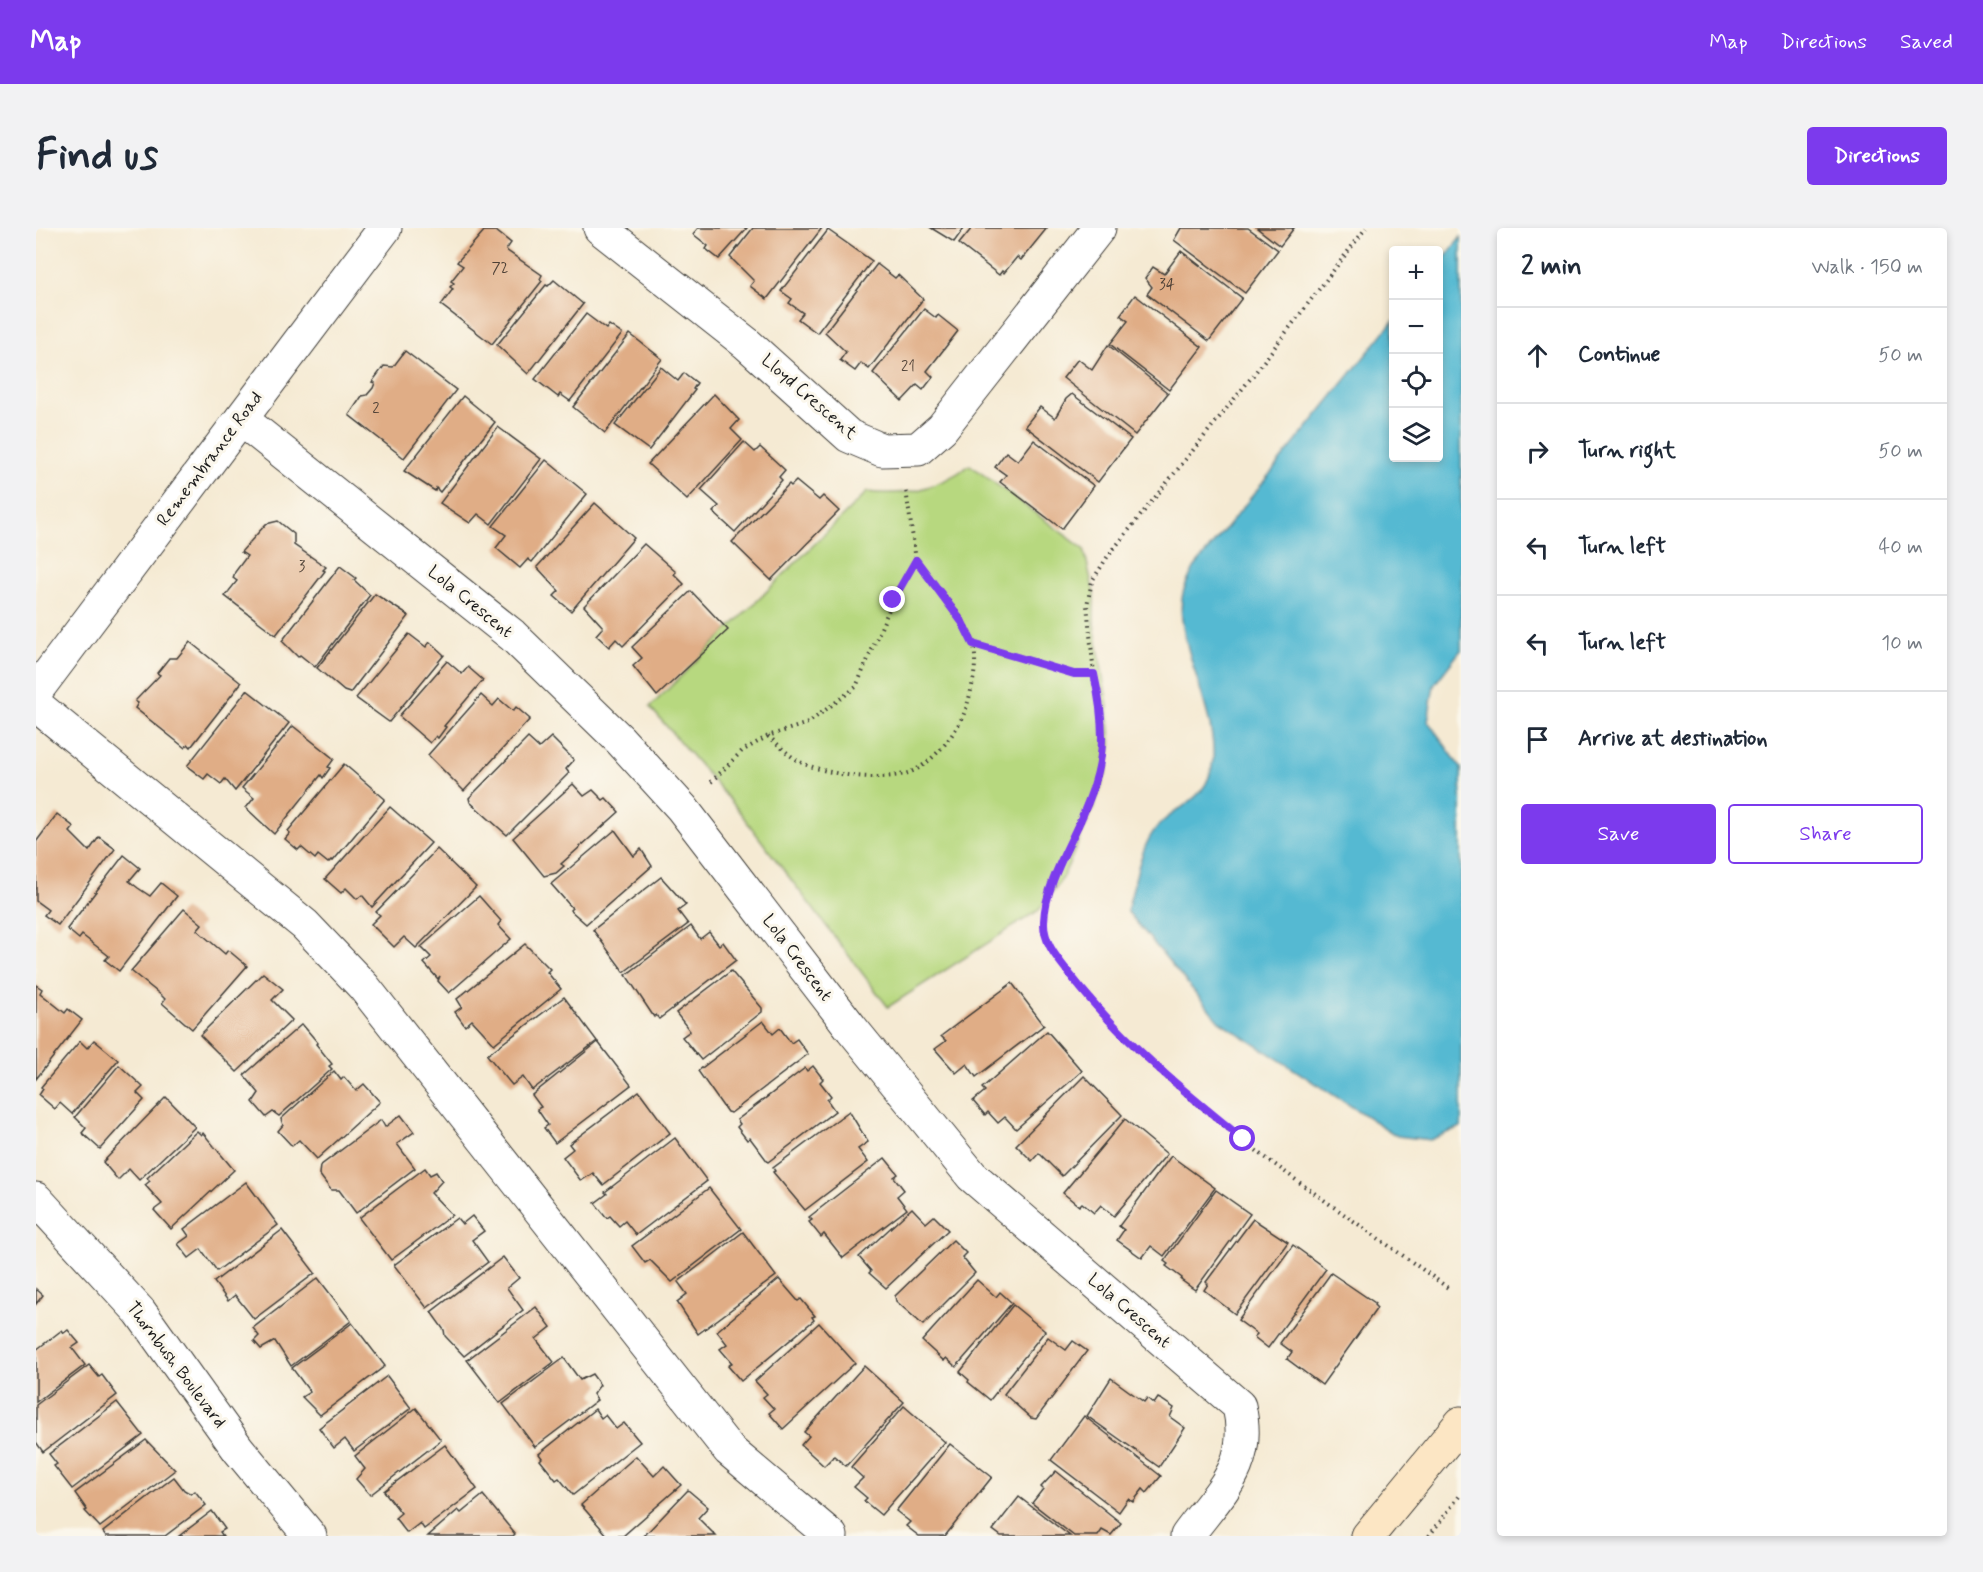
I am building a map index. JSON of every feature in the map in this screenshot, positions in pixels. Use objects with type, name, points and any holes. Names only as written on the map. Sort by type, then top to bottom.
[{"type":"main road","points":[[1368,1536],[1461,1423]]},
{"type":"street","name":"Remembrance Road","points":[[36,690],[385,228]]},
{"type":"street","name":"Lloyd Crescent","points":[[600,228],[746,343],[849,436],[882,450],[918,449],[942,428],[1099,228]]},
{"type":"street","name":"Lola Crescent","points":[[241,419],[512,635],[620,740],[682,808],[852,1029],[972,1176],[1239,1406],[1244,1429],[1242,1452],[1233,1474],[1187,1536]]},
{"type":"street","points":[[36,705],[304,925],[364,987],[729,1450],[831,1536]]},
{"type":"street","name":"Thornbush Boulevard","points":[[36,1199],[140,1312],[238,1449],[310,1536]]},
{"type":"path","points":[[1366,228],[1251,378],[1108,556],[1092,581],[1087,605],[1104,742],[1101,762],[1084,814],[1057,870],[1044,921],[1047,943],[1111,1025],[1167,1078],[1243,1139],[1448,1288]]},
{"type":"path","points":[[768,736],[799,762],[840,774],[875,777],[909,772],[934,755],[957,731],[967,707],[975,676],[973,644],[962,622],[916,560],[906,490]]},
{"type":"path","points":[[711,782],[742,751],[768,736],[808,723],[856,687],[893,600],[916,560]]},
{"type":"path","points":[[973,644],[1074,674],[1094,674]]},
{"type":"path","points":[[1429,1536],[1461,1494]]},
{"type":"green space","points":[[970,465],[1084,549],[1094,593],[1094,624],[1108,707],[1111,743],[1107,770],[1095,805],[1062,879],[1039,910],[888,1007],[735,806],[650,707],[867,492],[895,493],[921,489],[946,480]]},
{"type":"water","points":[[1461,237],[1461,650],[1434,685],[1428,721],[1461,768],[1461,1127],[1430,1140],[1397,1136],[1219,1021],[1127,911],[1139,864],[1150,837],[1158,826],[1187,804],[1204,787],[1210,775],[1213,759],[1208,718],[1189,651],[1181,610],[1183,593],[1189,577],[1389,326],[1389,462],[1443,462],[1443,260]]},
{"type":"building","points":[[698,228],[747,228],[719,259],[706,249],[708,246],[693,234]]},
{"type":"building","points":[[753,228],[822,228],[767,299],[750,286],[754,281],[730,257]]},
{"type":"building","points":[[931,228],[964,228],[954,242]]},
{"type":"building","points":[[972,228],[1047,228],[1021,260],[1017,257],[1004,273],[1002,271],[999,275],[959,244]]},
{"type":"building","points":[[1181,228],[1248,228],[1278,250],[1245,293],[1174,240]]},
{"type":"building","points":[[1257,228],[1294,228],[1280,246]]},
{"type":"building","points":[[828,230],[872,261],[817,333],[798,319],[803,313],[789,303],[792,299],[781,291]]},
{"type":"building","points":[[484,231],[496,231],[511,243],[506,250],[542,275],[540,279],[542,281],[492,344],[441,305],[453,289],[450,287],[454,283],[451,281],[463,266],[457,262]]},
{"type":"building","points":[[1181,251],[1242,298],[1209,341],[1147,294],[1152,287],[1145,278],[1153,267],[1164,274]]},
{"type":"building","points":[[877,264],[895,278],[898,275],[923,299],[869,369],[861,363],[855,371],[840,360],[846,352],[825,332]]},
{"type":"building","points":[[554,280],[583,304],[528,374],[497,345],[546,285],[548,286]]},
{"type":"building","points":[[1135,295],[1202,347],[1169,390],[1110,344],[1128,321],[1120,315]]},
{"type":"building","points":[[924,309],[936,318],[938,315],[958,331],[927,371],[933,377],[923,390],[917,385],[902,401],[873,373]]},
{"type":"building","points":[[586,314],[606,329],[609,325],[622,334],[570,401],[560,394],[558,397],[535,379]]},
{"type":"building","points":[[630,334],[662,359],[605,433],[573,407]]},
{"type":"building","points":[[1108,345],[1168,393],[1135,435],[1063,378],[1078,359],[1092,370]]},
{"type":"building","points":[[405,351],[456,390],[404,458],[349,415],[362,396],[367,395],[373,388],[375,383],[372,382],[384,366],[393,367]]},
{"type":"building","points":[[661,367],[678,381],[684,373],[697,383],[693,389],[695,390],[649,450],[615,425]]},
{"type":"building","points":[[714,394],[739,420],[731,429],[742,440],[687,500],[648,464]]},
{"type":"building","points":[[1072,394],[1131,439],[1098,482],[1025,426],[1040,407],[1055,418],[1066,399]]},
{"type":"building","points":[[463,396],[495,422],[440,492],[436,488],[435,491],[404,471]]},
{"type":"building","points":[[498,427],[541,459],[491,524],[478,514],[470,523],[440,503]]},
{"type":"building","points":[[1034,440],[1094,486],[1062,529],[1000,482],[1006,475],[995,467],[1006,452],[1018,461]]},
{"type":"building","points":[[744,442],[755,452],[760,447],[785,470],[779,477],[782,480],[735,532],[713,512],[719,506],[701,490]]},
{"type":"building","points":[[546,460],[587,494],[532,562],[528,559],[520,568],[496,548],[506,535],[493,526]]},
{"type":"building","points":[[796,481],[819,500],[823,496],[839,511],[771,580],[732,542],[789,484],[791,486]]},
{"type":"building","points":[[595,503],[634,538],[571,611],[554,596],[559,591],[537,567]]},
{"type":"building","points":[[278,521],[294,534],[294,545],[326,567],[276,635],[225,596],[237,581],[233,578],[235,572],[247,556],[241,552],[266,524]]},
{"type":"building","points":[[644,544],[676,572],[674,574],[684,584],[623,646],[616,639],[609,647],[596,635],[603,627],[584,606]]},
{"type":"building","points":[[340,566],[356,578],[354,580],[370,595],[315,667],[300,655],[298,657],[282,641]]},
{"type":"building","points":[[691,591],[728,630],[657,696],[633,666],[642,658],[632,647]]},
{"type":"building","points":[[375,594],[409,616],[350,693],[344,691],[317,668]]},
{"type":"building","points":[[409,634],[426,647],[430,642],[444,655],[389,722],[356,698]]},
{"type":"building","points":[[190,642],[241,683],[191,747],[188,744],[185,748],[135,708],[138,703],[135,701],[160,675],[157,673],[169,658],[177,658]]},
{"type":"building","points":[[447,661],[462,674],[468,667],[483,680],[444,726],[446,727],[438,738],[436,736],[430,743],[399,716]]},
{"type":"building","points":[[247,690],[289,723],[235,791],[225,779],[221,784],[208,774],[204,779],[187,766]]},
{"type":"building","points":[[481,695],[493,706],[499,699],[513,711],[516,707],[530,719],[464,791],[428,755]]},
{"type":"building","points":[[293,726],[334,759],[323,778],[321,775],[274,834],[246,808],[254,798],[242,788]]},
{"type":"building","points":[[551,737],[574,760],[566,769],[569,773],[507,835],[470,802],[469,798],[528,738],[539,748]]},
{"type":"building","points":[[344,764],[385,799],[333,861],[328,863],[318,855],[315,859],[301,847],[298,850],[285,839],[290,833],[288,831]]},
{"type":"building","points":[[573,784],[584,796],[593,790],[603,800],[606,798],[619,812],[561,864],[564,866],[556,873],[544,876],[513,838]]},
{"type":"building","points":[[390,807],[431,843],[372,907],[362,895],[357,899],[346,888],[341,893],[325,879]]},
{"type":"building","points":[[57,814],[74,827],[70,832],[89,851],[99,837],[115,849],[58,925],[44,915],[48,910],[36,901],[36,842]]},
{"type":"building","points":[[615,830],[634,856],[641,849],[652,866],[586,924],[570,910],[572,908],[551,884]]},
{"type":"building","points":[[437,849],[476,887],[416,948],[404,937],[394,947],[371,924],[380,915],[376,912]]},
{"type":"building","points":[[124,855],[140,868],[129,881],[138,888],[150,896],[161,883],[177,896],[119,971],[105,960],[109,956],[82,935],[79,939],[67,929]]},
{"type":"building","points":[[661,877],[686,905],[678,911],[688,924],[624,972],[593,930]]},
{"type":"building","points":[[479,896],[501,921],[498,925],[511,939],[449,993],[438,981],[440,976],[438,979],[424,963],[431,957],[421,947]]},
{"type":"building","points":[[184,909],[202,924],[197,930],[225,954],[228,950],[247,966],[192,1029],[162,1003],[165,999],[162,996],[131,971]]},
{"type":"building","points":[[691,926],[700,939],[709,932],[719,945],[723,942],[736,960],[659,1019],[656,1015],[654,1017],[626,975]]},
{"type":"building","points":[[525,944],[550,969],[547,972],[561,989],[494,1044],[472,1020],[465,1026],[455,1012],[462,1007],[457,999]]},
{"type":"building","points":[[731,971],[762,1008],[762,1012],[701,1060],[682,1037],[690,1031],[676,1013]]},
{"type":"building","points":[[263,973],[283,989],[272,1000],[292,1020],[237,1072],[200,1035]]},
{"type":"building","points":[[1012,983],[1044,1025],[976,1077],[967,1064],[956,1073],[935,1049],[946,1041],[941,1036]]},
{"type":"building","points":[[36,985],[42,989],[40,993],[65,1013],[68,1009],[82,1020],[36,1079]]},
{"type":"building","points":[[564,997],[597,1041],[532,1090],[523,1077],[512,1085],[487,1055]]},
{"type":"building","points":[[763,1021],[773,1034],[780,1028],[791,1043],[797,1039],[808,1054],[731,1113],[727,1112],[698,1071]]},
{"type":"building","points":[[302,1024],[332,1064],[329,1066],[332,1069],[279,1116],[273,1112],[266,1117],[253,1102],[259,1093],[244,1075]]},
{"type":"building","points":[[1047,1031],[1082,1071],[1016,1129],[1005,1117],[998,1123],[988,1112],[985,1115],[973,1101],[985,1091],[982,1088]]},
{"type":"building","points":[[94,1040],[118,1060],[72,1114],[60,1103],[55,1109],[39,1095],[43,1089],[41,1087],[80,1041],[87,1048]]},
{"type":"building","points":[[598,1042],[631,1085],[555,1143],[544,1128],[548,1125],[537,1109],[541,1107],[532,1095]]},
{"type":"building","points":[[119,1065],[143,1087],[137,1093],[144,1100],[100,1149],[82,1133],[86,1128],[75,1117]]},
{"type":"building","points":[[813,1066],[823,1079],[820,1082],[831,1096],[827,1100],[835,1111],[768,1162],[750,1138],[747,1140],[737,1127],[740,1124],[737,1120],[805,1068],[807,1071]]},
{"type":"building","points":[[334,1071],[341,1080],[344,1077],[356,1091],[364,1084],[380,1102],[317,1159],[299,1140],[292,1146],[278,1131],[283,1125],[281,1119]]},
{"type":"building","points":[[1084,1076],[1122,1115],[1062,1176],[1039,1153],[1032,1161],[1016,1145]]},
{"type":"building","points":[[639,1091],[670,1133],[603,1185],[593,1173],[581,1181],[563,1157],[573,1149],[569,1144]]},
{"type":"building","points":[[166,1097],[195,1127],[139,1180],[129,1169],[118,1180],[103,1162]]},
{"type":"building","points":[[849,1111],[868,1142],[858,1149],[868,1162],[805,1210],[773,1172],[775,1171],[773,1168]]},
{"type":"building","points":[[401,1115],[414,1132],[397,1144],[415,1168],[356,1213],[339,1190],[331,1190],[319,1174],[320,1166],[381,1120],[385,1127]]},
{"type":"building","points":[[1125,1119],[1167,1154],[1114,1216],[1101,1205],[1094,1213],[1082,1203],[1079,1206],[1063,1193]]},
{"type":"building","points":[[197,1131],[201,1135],[203,1133],[234,1170],[171,1229],[154,1210],[162,1204],[145,1185],[150,1181],[147,1178]]},
{"type":"building","points":[[675,1138],[707,1181],[636,1235],[625,1221],[619,1226],[610,1216],[607,1218],[595,1203],[607,1194],[605,1192]]},
{"type":"building","points":[[1171,1156],[1215,1188],[1164,1256],[1151,1246],[1142,1258],[1117,1240],[1124,1230],[1119,1226]]},
{"type":"building","points":[[885,1158],[898,1174],[894,1177],[904,1190],[897,1196],[907,1209],[843,1258],[824,1234],[821,1237],[809,1222],[812,1220],[809,1217]]},
{"type":"building","points":[[425,1168],[430,1175],[436,1172],[442,1181],[431,1193],[452,1215],[391,1260],[359,1218]]},
{"type":"building","points":[[246,1182],[278,1225],[217,1271],[201,1249],[189,1258],[178,1244],[189,1236],[184,1229]]},
{"type":"building","points":[[709,1188],[741,1229],[672,1282],[650,1260],[645,1263],[632,1246]]},
{"type":"building","points":[[1216,1190],[1250,1214],[1195,1290],[1166,1266],[1168,1264],[1164,1261]]},
{"type":"building","points":[[912,1208],[926,1223],[934,1216],[948,1230],[886,1288],[869,1273],[871,1271],[859,1257]]},
{"type":"building","points":[[472,1216],[484,1231],[472,1240],[488,1262],[427,1308],[394,1265],[457,1218],[462,1224]]},
{"type":"building","points":[[1253,1219],[1288,1242],[1235,1314],[1204,1290],[1208,1284],[1206,1282]]},
{"type":"building","points":[[282,1230],[315,1273],[254,1319],[235,1295],[228,1301],[214,1282]]},
{"type":"building","points":[[743,1232],[776,1276],[698,1334],[677,1302],[687,1294],[678,1282]]},
{"type":"building","points":[[953,1240],[966,1253],[962,1257],[975,1273],[923,1325],[896,1301],[895,1296]]},
{"type":"building","points":[[1293,1245],[1326,1269],[1268,1348],[1254,1337],[1257,1334],[1238,1320]]},
{"type":"building","points":[[503,1257],[519,1278],[507,1288],[523,1310],[464,1356],[445,1336],[444,1330],[431,1312]]},
{"type":"building","points":[[1331,1273],[1375,1303],[1377,1308],[1322,1385],[1287,1359],[1292,1352],[1280,1343]]},
{"type":"building","points":[[318,1278],[351,1321],[291,1366],[275,1341],[261,1349],[254,1341],[259,1336],[253,1328]]},
{"type":"building","points":[[779,1279],[798,1301],[801,1299],[815,1316],[812,1317],[814,1320],[741,1381],[728,1366],[732,1363],[720,1349],[727,1344],[717,1331]]},
{"type":"building","points":[[977,1280],[996,1297],[1000,1292],[1012,1303],[956,1367],[946,1358],[944,1361],[922,1341]]},
{"type":"building","points":[[36,1289],[43,1295],[36,1304]]},
{"type":"building","points":[[1013,1305],[1045,1331],[990,1400],[968,1382],[969,1380],[960,1372]]},
{"type":"building","points":[[536,1307],[551,1327],[536,1339],[554,1362],[500,1403],[467,1360]]},
{"type":"building","points":[[352,1323],[385,1366],[320,1415],[302,1397],[310,1392],[292,1368]]},
{"type":"building","points":[[819,1323],[855,1363],[783,1429],[769,1413],[774,1409],[763,1397],[767,1394],[755,1381]]},
{"type":"building","points":[[62,1330],[64,1333],[68,1330],[79,1343],[72,1348],[85,1365],[36,1402],[36,1350]]},
{"type":"building","points":[[1048,1337],[1066,1350],[1073,1341],[1087,1351],[1036,1419],[1031,1418],[1004,1394]]},
{"type":"building","points":[[564,1358],[580,1380],[592,1374],[600,1385],[593,1394],[597,1400],[535,1447],[503,1404]]},
{"type":"building","points":[[89,1365],[99,1377],[102,1375],[117,1395],[43,1452],[36,1442],[36,1405]]},
{"type":"building","points":[[864,1366],[904,1402],[846,1466],[834,1456],[824,1466],[801,1445],[809,1436],[804,1432]]},
{"type":"building","points":[[387,1376],[411,1408],[354,1451],[345,1439],[334,1448],[319,1428]]},
{"type":"building","points":[[1111,1378],[1144,1402],[1147,1398],[1154,1404],[1158,1398],[1174,1408],[1170,1417],[1185,1428],[1159,1467],[1087,1416]]},
{"type":"building","points":[[117,1402],[143,1435],[72,1489],[54,1466],[57,1464],[49,1454]]},
{"type":"building","points":[[904,1406],[945,1442],[881,1515],[864,1501],[867,1498],[854,1487],[863,1478],[851,1467]]},
{"type":"building","points":[[416,1408],[441,1440],[370,1495],[356,1479],[365,1469],[355,1456]]},
{"type":"building","points":[[595,1409],[601,1418],[605,1415],[616,1429],[624,1423],[640,1442],[573,1495],[559,1478],[556,1480],[540,1460],[542,1458],[539,1454]]},
{"type":"building","points":[[1084,1416],[1161,1476],[1147,1493],[1143,1489],[1133,1502],[1128,1499],[1119,1512],[1051,1460]]},
{"type":"building","points":[[146,1440],[175,1470],[100,1527],[85,1511],[87,1510],[75,1493]]},
{"type":"building","points":[[950,1444],[992,1477],[945,1536],[919,1536],[906,1526],[910,1522],[896,1511]]},
{"type":"building","points":[[445,1445],[477,1489],[424,1529],[420,1523],[407,1533],[395,1518],[401,1513],[384,1491]]},
{"type":"building","points":[[636,1456],[654,1476],[664,1466],[681,1485],[623,1536],[608,1536],[581,1505]]},
{"type":"building","points":[[1056,1471],[1121,1523],[1111,1535],[1102,1530],[1098,1536],[1074,1536],[1032,1503],[1043,1489],[1041,1487]]},
{"type":"building","points":[[174,1477],[184,1490],[191,1494],[195,1491],[206,1505],[165,1536],[106,1536],[103,1532]]},
{"type":"building","points":[[688,1490],[708,1507],[698,1518],[716,1536],[644,1536]]},
{"type":"building","points":[[483,1495],[515,1534],[513,1536],[428,1536],[458,1510],[461,1513]]},
{"type":"building","points":[[1019,1497],[1070,1536],[1001,1536],[993,1530]]},
{"type":"building","points":[[212,1511],[225,1529],[220,1532],[223,1536],[179,1536]]},
{"type":"route","points":[[893,600],[916,560],[962,622],[973,644],[1074,674],[1094,674],[1101,708],[1104,742],[1101,762],[1084,814],[1057,870],[1044,921],[1047,943],[1111,1025],[1167,1078],[1243,1139]]}]
